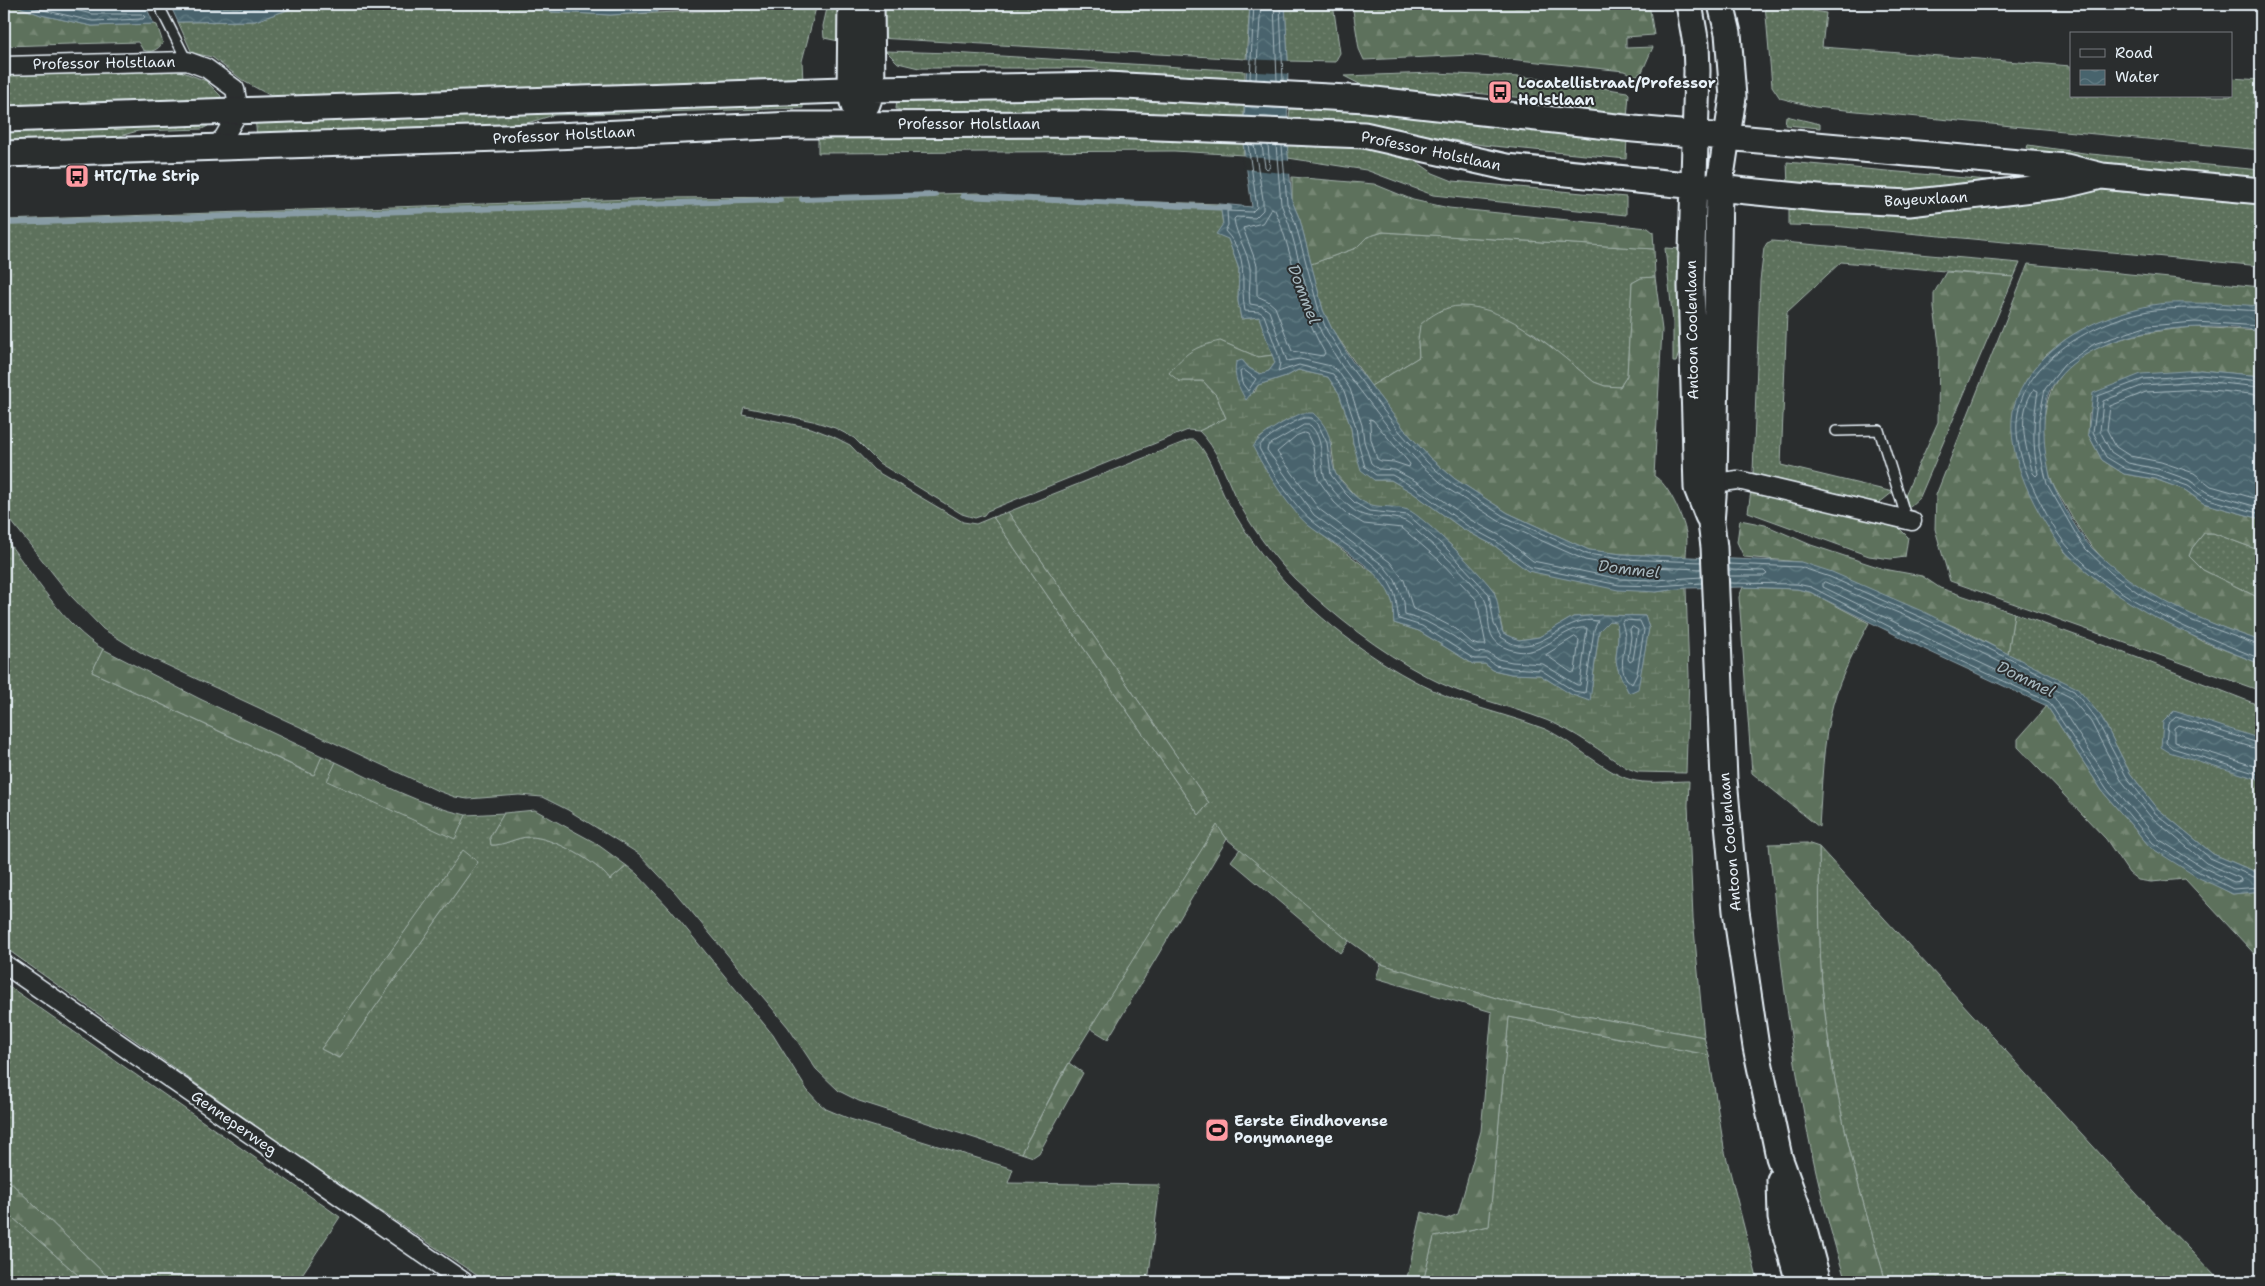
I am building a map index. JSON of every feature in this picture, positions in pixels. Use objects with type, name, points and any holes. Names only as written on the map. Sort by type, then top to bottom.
[{"type":"main road","points":[[851,4],[861,90]]},
{"type":"main road","points":[[860,125],[861,90],[871,4]]},
{"type":"main road","name":"Antoon Coolenlaan","points":[[1688,4],[1696,44],[1697,71],[1692,185],[1691,286],[1697,488],[1711,523]]},
{"type":"main road","name":"Antoon Coolenlaan","points":[[1721,4],[1728,33],[1733,97],[1725,137],[1719,189],[1714,483],[1711,523],[1714,548],[1724,779],[1736,910],[1756,1047],[1779,1157],[1799,1212],[1818,1282]]},
{"type":"main road","points":[[4,119],[861,90],[1106,85],[1366,99],[1431,108],[1725,137]]},
{"type":"main road","name":"Professor Holstlaan","points":[[4,154],[213,148],[723,128],[1083,124],[1176,126],[1364,135],[1506,167],[1719,189]]},
{"type":"main road","name":"Bayeuxlaan","points":[[1725,137],[2066,167],[2102,176],[2261,191]]},
{"type":"main road","name":"Bayeuxlaan","points":[[1719,189],[1828,199],[1909,203],[2056,186],[2102,176]]},
{"type":"main road","name":"Antoon Coolenlaan","points":[[1779,1157],[1780,1218],[1799,1282]]},
{"type":"street","name":"Professor Holstlaan","points":[[4,66],[187,61],[206,68],[235,89],[239,111]]},
{"type":"street","points":[[213,148],[224,137],[239,111]]},
{"type":"street","points":[[1714,483],[1738,480],[1910,521]]},
{"type":"street","name":"Genneperweg","points":[[4,964],[464,1282]]},
{"type":"lane","points":[[158,4],[187,61]]},
{"type":"lane","points":[[1836,431],[1879,430],[1910,521]]},
{"type":"green space","points":[[4,4],[11,4],[41,15],[92,26],[154,24],[157,25],[163,43],[152,51],[143,50],[138,42],[4,46]]},
{"type":"green space","points":[[68,4],[145,4],[147,9],[92,9]]},
{"type":"green space","points":[[170,4],[264,4],[256,7],[172,9]]},
{"type":"green space","points":[[305,4],[501,4],[552,12],[610,15],[742,9],[751,4],[817,4],[802,61],[803,82],[277,99],[245,82],[212,57],[192,53],[178,22],[255,21]]},
{"type":"green space","points":[[828,4],[841,4],[839,41],[824,38],[823,26]]},
{"type":"green space","points":[[877,4],[1250,4],[1246,59],[878,38]]},
{"type":"green space","points":[[1285,4],[1333,4],[1340,53],[1335,62],[1288,61]]},
{"type":"green space","points":[[1352,4],[1649,4],[1654,35],[1626,37],[1626,48],[1653,47],[1642,72],[1635,76],[1624,71],[1471,55],[1364,60],[1359,49]]},
{"type":"green space","points":[[1765,4],[1813,4],[1813,11],[1826,13],[1822,47],[2070,66],[2070,98],[2232,98],[2232,78],[2261,80],[2261,150],[1815,107],[1780,98],[1772,86]]},
{"type":"green space","points":[[886,51],[952,53],[1245,71],[1245,80],[1160,76],[1085,68],[919,68],[898,63]]},
{"type":"green space","points":[[178,70],[206,81],[221,96],[220,100],[4,107],[4,76]]},
{"type":"green space","points":[[1435,73],[1540,78],[1627,92],[1629,94],[1627,119],[1534,99],[1475,93],[1431,97],[1373,91],[1344,76]]},
{"type":"green space","points":[[1083,97],[1160,99],[1244,105],[1244,116],[1083,113],[907,116],[906,111],[896,109],[897,99]]},
{"type":"green space","points":[[803,101],[803,108],[554,115],[517,126],[257,136],[255,119]]},
{"type":"green space","points":[[1290,109],[1360,109],[1627,137],[1626,159],[1483,145],[1363,125],[1289,117]]},
{"type":"green space","points":[[1786,116],[1820,124],[1820,128],[1785,125]]},
{"type":"green space","points":[[212,121],[202,129],[138,131],[105,140],[4,144],[4,128]]},
{"type":"green space","points":[[1082,134],[1243,142],[1244,155],[1174,151],[818,153],[818,137]]},
{"type":"green space","points":[[1287,143],[1383,147],[1413,159],[1433,173],[1453,181],[1626,197],[1626,215],[1433,195],[1366,170],[1288,158]]},
{"type":"green space","points":[[2028,145],[2091,154],[2261,170],[2261,181],[2081,164],[2027,148]]},
{"type":"green space","points":[[1787,162],[1999,181],[1901,190],[1788,186]]},
{"type":"green space","points":[[1292,177],[1374,184],[1413,200],[1449,208],[1648,228],[1653,232],[1654,249],[1383,232],[1367,237],[1356,248],[1311,264],[1300,220],[1292,201]]},
{"type":"green space","points":[[2111,187],[2261,201],[2261,266],[1833,226],[1789,225],[1789,204]]},
{"type":"green space","points":[[979,193],[988,197],[1220,204],[1223,225],[1239,269],[1238,301],[1241,319],[1259,317],[1273,355],[1258,357],[1220,341],[1179,381],[1203,381],[1216,395],[1226,418],[1199,431],[1188,430],[987,511],[984,515],[975,518],[962,514],[879,463],[854,438],[835,428],[813,421],[744,407],[742,414],[811,428],[832,436],[850,445],[874,470],[963,522],[976,524],[993,517],[1199,815],[1209,803],[1008,512],[1189,440],[1195,440],[1206,454],[1234,513],[1269,563],[1285,582],[1322,618],[1366,651],[1412,680],[1436,691],[1459,701],[1545,729],[1603,766],[1626,778],[1649,782],[1689,781],[1688,805],[1693,918],[1704,1037],[1513,1003],[1381,964],[1333,929],[1227,839],[1217,826],[1064,1071],[1021,1153],[859,1101],[839,1091],[816,1069],[788,1027],[675,892],[639,854],[568,810],[542,797],[519,795],[468,799],[455,797],[436,790],[145,655],[103,629],[70,595],[4,512],[4,220],[662,198]]},
{"type":"green space","points":[[1383,232],[1654,249],[1655,277],[1641,278],[1632,283],[1627,376],[1620,387],[1605,386],[1594,382],[1535,334],[1489,311],[1459,306],[1418,341],[1419,357],[1371,386],[1332,329],[1323,310],[1311,264],[1356,248],[1367,237]]},
{"type":"green space","points":[[1772,241],[2020,263],[2014,277],[1841,262],[1787,312],[1781,465],[1893,492],[1879,503],[1753,473],[1760,281],[1764,248],[1767,243]]},
{"type":"green space","points":[[1665,248],[1683,249],[1684,338],[1676,362],[1673,362],[1673,322]]},
{"type":"green space","points":[[2028,264],[2261,287],[2261,306],[2256,305],[2066,339],[2046,355],[2026,380],[2064,551],[2096,579],[2122,597],[2204,642],[2261,664],[2261,691],[1950,581],[1935,529],[1936,495]]},
{"type":"green space","points":[[1946,272],[2014,277],[1920,497],[1909,507],[1905,495],[1938,422],[1939,344],[1934,293]]},
{"type":"green space","points":[[1655,277],[1662,330],[1654,476],[1669,493],[1682,518],[1687,536],[1686,557],[1622,554],[1589,550],[1508,513],[1455,479],[1430,458],[1404,429],[1371,386],[1419,357],[1420,325],[1438,312],[1454,306],[1460,306],[1478,308],[1514,322],[1549,345],[1594,382],[1605,386],[1620,387],[1627,376],[1632,283],[1641,278]]},
{"type":"green space","points":[[2195,327],[2261,331],[2261,376],[2200,370],[2089,414],[2088,434],[2102,460],[2124,474],[2155,479],[2185,490],[2203,503],[2261,519],[2261,551],[2213,533],[2204,533],[2192,548],[2189,556],[2203,570],[2261,599],[2261,641],[2185,612],[2149,593],[2116,570],[2100,556],[2081,532],[2055,488],[2048,468],[2043,438],[2046,407],[2057,379],[2067,368],[2095,349],[2111,342],[2127,337]]},
{"type":"green space","points":[[1220,341],[1258,357],[1273,355],[1275,363],[1269,371],[1260,374],[1249,368],[1242,360],[1254,393],[1258,385],[1289,375],[1298,370],[1328,377],[1339,393],[1351,428],[1353,443],[1374,480],[1391,480],[1413,493],[1463,529],[1495,546],[1528,571],[1656,592],[1686,588],[1689,676],[1686,773],[1638,772],[1627,768],[1578,736],[1557,725],[1442,684],[1409,667],[1375,644],[1342,620],[1295,579],[1255,529],[1235,496],[1216,453],[1199,431],[1226,418],[1216,395],[1203,381],[1179,381],[1169,373],[1191,351]],"holes":[[[1287,420],[1331,442],[1335,473],[1358,499],[1371,507],[1410,511],[1452,546],[1477,572],[1494,591],[1503,633],[1518,640],[1539,637],[1573,617],[1603,615],[1645,616],[1649,628],[1637,689],[1629,693],[1617,667],[1618,636],[1616,622],[1609,621],[1599,631],[1592,686],[1555,684],[1540,675],[1511,674],[1493,670],[1485,664],[1473,664],[1419,631],[1394,623],[1394,606],[1387,587],[1375,574],[1307,524],[1258,439]]]},
{"type":"green space","points":[[1751,491],[1899,528],[1908,537],[1905,557],[1891,559],[1869,556],[1748,512]]},
{"type":"green space","points":[[1008,512],[1209,803],[1199,815],[993,517]]},
{"type":"green space","points":[[1740,520],[1765,525],[1811,545],[1884,569],[1922,576],[1940,588],[2014,613],[2008,654],[1963,630],[1800,562],[1744,557],[1737,542]]},
{"type":"green space","points":[[2204,533],[2213,533],[2261,551],[2261,599],[2203,570],[2189,557],[2192,548]]},
{"type":"green space","points":[[4,537],[62,613],[89,640],[103,649],[92,672],[313,775],[322,756],[336,762],[328,781],[455,838],[466,815],[504,813],[490,837],[491,845],[529,837],[549,841],[561,845],[585,858],[610,880],[627,866],[670,909],[773,1035],[807,1090],[826,1109],[850,1119],[1013,1169],[1008,1183],[1160,1185],[1148,1282],[487,1282],[288,1149],[4,947]],"holes":[[[463,851],[478,862],[339,1058],[321,1049]]]},
{"type":"green space","points":[[1743,587],[1797,589],[1810,592],[1869,623],[1844,672],[1829,719],[1823,765],[1819,827],[1752,773],[1739,597]]},
{"type":"green space","points":[[2014,613],[2141,659],[2261,706],[2261,870],[2256,872],[2213,854],[2158,809],[2130,773],[2101,716],[2028,664],[2008,654]]},
{"type":"green space","points":[[103,649],[200,699],[322,756],[314,775],[92,672]]},
{"type":"green space","points":[[2047,706],[2103,792],[2150,847],[2232,894],[2261,891],[2261,961],[2185,879],[2151,882],[2138,880],[2129,873],[2106,839],[2018,747],[2018,739]]},
{"type":"green space","points":[[336,762],[416,799],[466,815],[455,839],[327,781]]},
{"type":"green space","points":[[535,810],[594,842],[627,866],[610,880],[585,858],[561,845],[549,841],[529,837],[491,845],[490,837],[504,813]]},
{"type":"green space","points":[[1217,825],[1227,839],[1108,1039],[1090,1028]]},
{"type":"green space","points":[[1807,843],[1819,847],[1822,985],[1834,1075],[1857,1180],[1886,1282],[1846,1282],[1830,1228],[1805,1120],[1787,1011],[1769,844]]},
{"type":"green space","points":[[1819,847],[2157,1216],[2221,1282],[1886,1282],[1866,1214],[1849,1145],[1828,1040],[1821,966]]},
{"type":"green space","points":[[1240,849],[1349,941],[1340,953],[1231,861]]},
{"type":"green space","points":[[463,850],[478,862],[339,1058],[321,1049]]},
{"type":"green space","points":[[1381,964],[1513,1003],[1704,1037],[1709,1055],[1509,1017],[1489,1226],[1434,1237],[1423,1282],[1406,1282],[1422,1212],[1446,1219],[1458,1214],[1481,1131],[1492,1012],[1376,978]]},
{"type":"green space","points":[[4,983],[340,1217],[297,1282],[113,1282],[4,1176]]},
{"type":"green space","points":[[1509,1017],[1709,1055],[1724,1148],[1758,1282],[1423,1282],[1434,1237],[1489,1226]]},
{"type":"green space","points":[[1069,1063],[1083,1073],[1039,1153],[1033,1157],[1021,1153]]},
{"type":"green space","points":[[4,1176],[113,1282],[86,1282],[4,1210]]},
{"type":"green space","points":[[4,1210],[86,1282],[4,1282]]},
{"type":"water","points":[[11,4],[68,4],[92,9],[147,9],[154,24],[92,26],[41,15]]},
{"type":"water","points":[[264,4],[305,4],[255,21],[178,22],[172,9],[256,7]]},
{"type":"water","points":[[501,4],[656,4],[657,12],[610,15],[552,12]]},
{"type":"water","name":"Dommel","points":[[1250,4],[1285,4],[1288,61],[1287,143],[1292,201],[1300,220],[1323,310],[1332,329],[1352,361],[1404,429],[1430,458],[1455,479],[1508,513],[1589,550],[1622,554],[1801,562],[1832,572],[1924,612],[2077,688],[2101,716],[2130,773],[2158,809],[2213,854],[2256,872],[2261,870],[2261,891],[2233,894],[2197,877],[2150,847],[2103,792],[2047,706],[1926,650],[1810,592],[1797,589],[1743,587],[1686,588],[1656,592],[1618,590],[1528,571],[1495,546],[1463,529],[1413,493],[1391,480],[1374,480],[1361,470],[1353,443],[1351,428],[1339,393],[1328,377],[1298,370],[1289,375],[1258,385],[1246,400],[1236,377],[1236,362],[1242,360],[1249,368],[1260,374],[1269,371],[1275,363],[1259,317],[1241,319],[1238,301],[1239,269],[1228,239],[1216,234],[1223,224],[1220,204],[1252,207],[1243,142]]},
{"type":"water","points":[[2167,303],[2216,303],[2261,306],[2261,331],[2235,328],[2176,328],[2145,333],[2116,341],[2090,352],[2067,369],[2050,390],[2044,415],[2046,454],[2050,478],[2055,490],[2075,526],[2091,547],[2129,579],[2170,604],[2192,615],[2261,641],[2261,664],[2191,635],[2145,612],[2103,584],[2066,553],[2034,503],[2025,484],[2014,447],[2013,411],[2024,383],[2047,355],[2073,334],[2119,314],[2152,305]]},
{"type":"water","points":[[2200,370],[2261,376],[2261,519],[2203,503],[2185,490],[2155,479],[2124,474],[2102,460],[2088,434],[2093,393],[2141,374]]},
{"type":"water","points":[[1302,413],[1313,413],[1326,428],[1329,435],[1332,463],[1336,474],[1349,490],[1370,505],[1399,508],[1415,514],[1454,548],[1480,575],[1496,597],[1503,633],[1519,640],[1539,637],[1573,617],[1603,615],[1645,616],[1649,628],[1638,689],[1629,693],[1616,663],[1618,635],[1616,622],[1609,621],[1599,631],[1590,701],[1572,695],[1540,675],[1511,674],[1493,670],[1485,664],[1473,664],[1419,631],[1394,623],[1393,604],[1388,591],[1379,579],[1357,559],[1308,525],[1301,518],[1277,488],[1253,447],[1268,432]]},
{"type":"water","points":[[2174,711],[2261,739],[2261,780],[2169,752],[2161,747],[2163,722]]},
{"type":"pier","points":[[1244,59],[1291,61],[1291,74],[1243,71]]},
{"type":"pier","points":[[1241,156],[1291,161],[1292,174],[1244,169]]},
{"type":"waterway","points":[[651,8],[728,4]]},
{"type":"waterway","points":[[802,199],[935,195]]},
{"type":"waterway","points":[[963,196],[1229,208]]},
{"type":"waterway","points":[[4,223],[780,200]]},
{"type":"place","name":"Locatellistraat/Professor Holstlaan","points":[[1500,92]]},
{"type":"place","name":"HTC/The Strip","points":[[77,176]]},
{"type":"place","name":"Eerste Eindhovense Ponymanege","points":[[1217,1130]]}]
